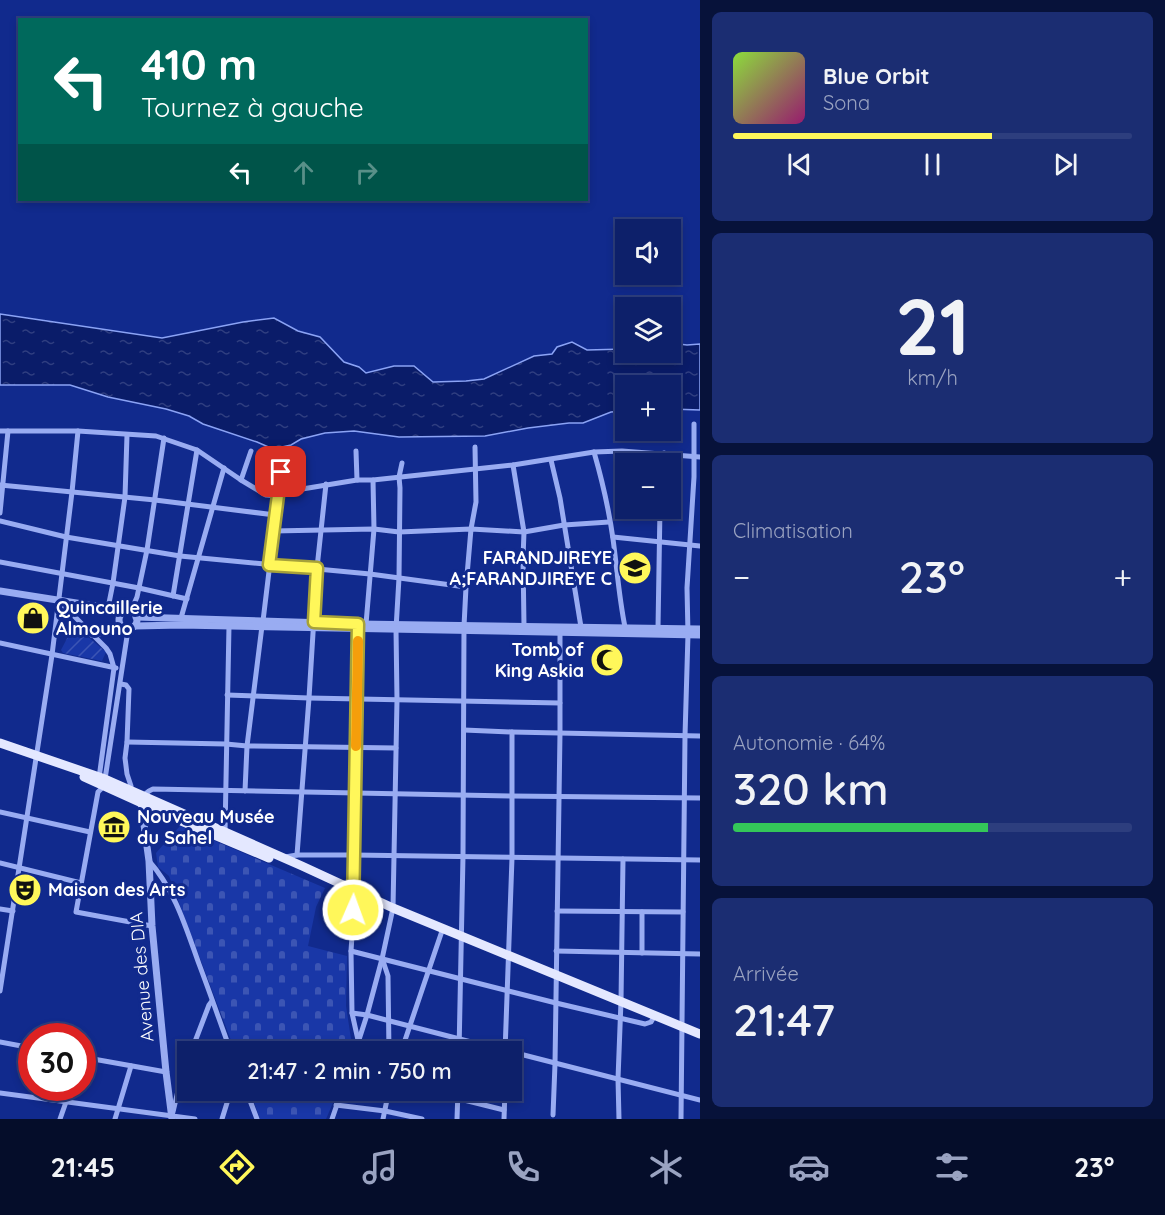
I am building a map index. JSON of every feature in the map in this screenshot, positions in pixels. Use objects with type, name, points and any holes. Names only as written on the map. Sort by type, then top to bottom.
[{"type":"main road","points":[[0,743],[220,830],[393,908],[700,1034]]},
{"type":"main road","points":[[101,784],[130,790],[142,800],[286,866],[355,890]]},
{"type":"street","points":[[681,1119],[687,604],[689,544],[697,457],[694,424]]},
{"type":"street","points":[[0,430],[78,431],[156,436],[197,450],[266,495],[278,496],[290,490],[326,484],[513,465],[594,452],[664,453]]},
{"type":"street","points":[[0,513],[8,431]]},
{"type":"street","points":[[0,991],[52,655],[78,431]]},
{"type":"street","points":[[108,608],[125,497],[127,435]]},
{"type":"street","points":[[135,626],[134,614],[147,550],[164,438]]},
{"type":"street","points":[[459,1039],[464,628],[471,529],[476,501],[475,447]]},
{"type":"street","points":[[173,596],[197,450]]},
{"type":"street","points":[[356,451],[357,480]]},
{"type":"street","points":[[241,480],[251,452]]},
{"type":"street","points":[[594,452],[613,537],[625,627]]},
{"type":"street","points":[[681,455],[697,457]]},
{"type":"street","points":[[551,460],[581,627]]},
{"type":"street","points":[[358,1041],[382,959],[393,908],[399,477],[402,463]]},
{"type":"street","points":[[513,465],[524,532],[522,558],[524,626]]},
{"type":"street","points":[[181,618],[224,468]]},
{"type":"street","points":[[245,791],[247,746],[281,472]]},
{"type":"street","points":[[366,624],[374,529],[373,480]]},
{"type":"street","points":[[297,855],[317,568],[326,484]]},
{"type":"street","points":[[1,485],[155,500],[275,515]]},
{"type":"street","points":[[658,628],[660,519]]},
{"type":"street","points":[[0,521],[66,537],[180,556],[317,568],[466,587]]},
{"type":"street","points":[[273,531],[374,529],[399,532],[471,529],[524,532],[564,525],[609,522]]},
{"type":"street","points":[[613,537],[700,546]]},
{"type":"street","points":[[0,562],[187,599]]},
{"type":"street","points":[[0,591],[108,608],[120,615]]},
{"type":"street","points":[[59,601],[110,654],[114,668],[101,784]]},
{"type":"street","points":[[152,926],[76,912],[123,670],[125,629],[118,622],[120,615],[125,611],[134,614],[262,624],[560,630],[688,631],[700,629]]},
{"type":"street","points":[[91,634],[135,626],[262,624]]},
{"type":"street","points":[[358,627],[366,624],[396,627]]},
{"type":"street","points":[[220,830],[226,791],[229,626]]},
{"type":"street","points":[[464,628],[524,626],[560,630],[581,627],[625,627],[688,631],[700,635]]},
{"type":"street","points":[[358,627],[355,890],[351,951],[352,1013],[358,1041]]},
{"type":"street","points":[[553,1115],[560,630]]},
{"type":"street","points":[[0,643],[123,670]]},
{"type":"street","points":[[120,684],[129,689],[125,766],[130,790]]},
{"type":"street","points":[[227,695],[560,703]]},
{"type":"street","points":[[464,730],[700,736]]},
{"type":"street","points":[[507,1041],[512,858],[512,732]]},
{"type":"street","points":[[127,742],[396,748]]},
{"type":"street","points":[[142,800],[153,789],[700,798]]},
{"type":"street","name":"Avenue des DIA","points":[[142,800],[149,861],[152,926],[172,1118]]},
{"type":"street","points":[[0,812],[90,832]]},
{"type":"street","points":[[282,858],[297,855],[354,855],[700,860]]},
{"type":"street","points":[[619,1119],[623,859]]},
{"type":"street","points":[[149,861],[169,888],[227,1041]]},
{"type":"street","points":[[0,863],[81,882]]},
{"type":"street","points":[[0,909],[13,911]]},
{"type":"street","points":[[557,911],[683,912]]},
{"type":"street","points":[[642,912],[642,953]]},
{"type":"street","points":[[405,1041],[443,928]]},
{"type":"street","points":[[351,951],[460,980],[647,1024],[655,1015]]},
{"type":"street","points":[[556,951],[700,954]]},
{"type":"street","points":[[382,959],[388,976],[389,1041]]},
{"type":"street","points":[[195,1041],[212,1001]]},
{"type":"street","points":[[352,1013],[466,1041]]},
{"type":"street","points":[[0,1042],[18,1045]]},
{"type":"street","points":[[522,1056],[700,1100]]},
{"type":"street","points":[[96,1060],[166,1072]]},
{"type":"street","points":[[115,1119],[131,1066]]},
{"type":"street","points":[[0,1093],[172,1118],[195,1119]]},
{"type":"street","points":[[172,1118],[177,1096]]},
{"type":"street","points":[[222,1119],[228,1101]]},
{"type":"street","points":[[250,1101],[257,1119]]},
{"type":"street","points":[[332,1119],[338,1101]]},
{"type":"street","points":[[384,1119],[387,1101]]},
{"type":"street","points":[[458,1101],[458,1119]]},
{"type":"street","points":[[466,1101],[504,1110]]},
{"type":"street","points":[[504,1101],[504,1119]]},
{"type":"street","points":[[60,1119],[66,1102]]},
{"type":"street","points":[[336,1105],[385,1111],[422,1119]]},
{"type":"green space","points":[[74,625],[106,652],[102,661],[63,653],[61,650]]},
{"type":"green space","points":[[180,826],[325,888],[316,907],[308,946],[347,956],[346,1006],[351,1041],[231,1041],[169,876],[158,867],[156,853]]},
{"type":"green space","points":[[254,1101],[334,1101],[326,1119],[260,1119]]},
{"type":"water","points":[[0,314],[162,338],[274,318],[298,331],[320,337],[344,362],[359,367],[366,373],[394,366],[414,366],[433,382],[484,379],[534,356],[552,354],[557,347],[572,342],[587,350],[615,349],[615,363],[681,363],[681,344],[700,344],[700,410],[681,409],[681,375],[615,375],[615,412],[583,423],[528,428],[485,436],[399,437],[354,431],[325,433],[273,449],[203,424],[189,416],[108,397],[70,385],[0,385]]},
{"type":"slow traffic","points":[[356,746],[358,641]]},
{"type":"place","name":"FARANDJIREYE A;FARANDJIREYE C","points":[[635,568]]},
{"type":"place","name":"Quincaillerie Almouno","points":[[33,618]]},
{"type":"place","name":"Tomb of King Askia","points":[[607,660]]},
{"type":"place","name":"Nouveau Musée du Sahel","points":[[114,827]]},
{"type":"place","name":"Maison des Arts","points":[[25,890]]},
{"type":"route","points":[[281,472],[269,565],[317,568],[314,622],[358,624],[353,910]]}]
